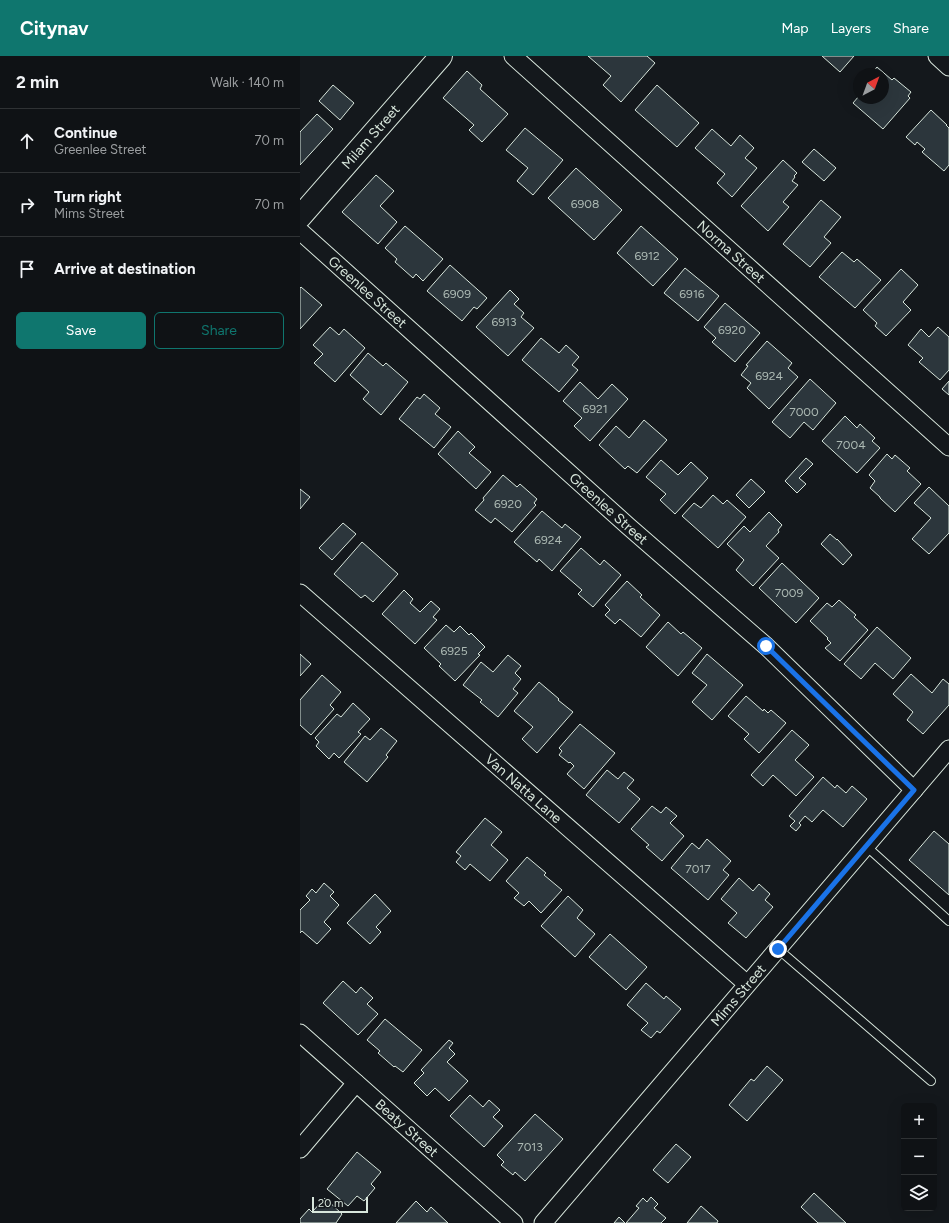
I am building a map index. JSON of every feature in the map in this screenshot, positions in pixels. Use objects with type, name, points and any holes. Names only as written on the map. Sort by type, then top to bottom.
[{"type":"street","name":"Milam Street","points":[[300,217],[441,56]]},
{"type":"street","name":"Norma Street","points":[[513,56],[949,447]]},
{"type":"street","points":[[937,56],[949,67]]},
{"type":"street","name":"Greenlee Street","points":[[300,231],[622,521],[766,646],[914,790]]},
{"type":"street","name":"Van Natta Lane","points":[[300,593],[747,984]]},
{"type":"street","name":"Mims Street","points":[[543,1223],[949,749]]},
{"type":"street","name":"Beaty Street","points":[[300,1033],[514,1223]]},
{"type":"street","points":[[300,1149],[356,1083]]},
{"type":"lane","points":[[866,846],[949,921]]},
{"type":"lane","points":[[778,949],[931,1081]]},
{"type":"building","points":[[588,56],[647,56],[655,63],[621,102],[603,85],[611,76]]},
{"type":"building","points":[[822,56],[854,56],[840,72]]},
{"type":"building","points":[[467,71],[482,85],[480,89],[508,114],[482,142],[469,130],[474,125],[443,98]]},
{"type":"building","points":[[889,77],[892,80],[894,78],[911,92],[908,96],[910,98],[883,129],[854,104],[889,104]]},
{"type":"building","points":[[333,85],[354,103],[340,120],[319,101]]},
{"type":"building","points":[[657,85],[699,123],[677,147],[635,110]]},
{"type":"building","points":[[931,110],[949,128],[949,165],[944,171],[922,152],[925,149],[917,142],[915,145],[906,137]]},
{"type":"building","points":[[317,114],[333,129],[300,165],[300,132]]},
{"type":"building","points":[[525,128],[563,160],[533,195],[517,181],[528,168],[506,150]]},
{"type":"building","points":[[712,129],[731,146],[740,135],[754,148],[745,158],[757,168],[732,197],[717,183],[725,174],[695,148]]},
{"type":"building","points":[[814,149],[836,168],[824,181],[802,162]]},
{"type":"building","points":[[783,160],[797,173],[792,181],[798,185],[783,202],[789,207],[768,231],[741,206]]},
{"type":"building","points":[[576,168],[622,210],[594,240],[548,198]]},
{"type":"building","points":[[376,175],[394,191],[380,206],[397,222],[378,244],[342,212]]},
{"type":"building","points":[[821,200],[841,217],[824,237],[831,243],[810,267],[783,244]]},
{"type":"building","points":[[405,226],[443,259],[423,281],[416,274],[413,278],[395,262],[397,259],[385,248]]},
{"type":"building","points":[[641,226],[678,259],[653,286],[617,253]]},
{"type":"building","points":[[842,252],[854,262],[857,259],[881,280],[855,308],[819,277]]},
{"type":"building","points":[[450,265],[487,298],[477,309],[474,307],[462,321],[427,291]]},
{"type":"building","points":[[685,268],[719,296],[698,321],[664,293]]},
{"type":"building","points":[[901,269],[918,285],[903,302],[911,310],[886,336],[875,326],[877,323],[863,310]]},
{"type":"building","points":[[301,287],[322,305],[300,329],[300,288]]},
{"type":"building","points":[[510,290],[519,299],[514,304],[524,313],[521,317],[534,328],[508,356],[476,327]]},
{"type":"building","points":[[725,303],[760,333],[735,362],[712,342],[716,338],[704,327]]},
{"type":"building","points":[[330,327],[339,335],[344,329],[365,348],[335,382],[314,363],[323,354],[313,345]]},
{"type":"building","points":[[938,327],[949,337],[949,370],[940,380],[919,362],[923,358],[908,345],[921,329],[929,337]]},
{"type":"building","points":[[541,338],[559,353],[566,345],[579,357],[572,365],[578,370],[559,392],[522,360]]},
{"type":"building","points":[[767,341],[792,363],[788,368],[798,377],[769,409],[747,388],[751,383],[741,375],[748,366],[746,365]]},
{"type":"building","points":[[368,353],[383,366],[386,363],[408,382],[381,415],[363,399],[369,392],[350,375]]},
{"type":"building","points":[[810,379],[836,403],[813,430],[804,422],[790,438],[772,422]]},
{"type":"building","points":[[949,381],[949,395],[942,389]]},
{"type":"building","points":[[580,382],[598,399],[612,384],[628,399],[590,441],[574,426],[582,418],[563,401]]},
{"type":"building","points":[[424,394],[440,408],[435,414],[451,427],[434,448],[399,419],[417,397],[420,399]]},
{"type":"building","points":[[845,416],[857,428],[860,424],[875,438],[872,441],[880,448],[857,473],[822,441]]},
{"type":"building","points":[[644,420],[667,440],[637,473],[628,466],[625,469],[599,445],[616,426],[629,438]]},
{"type":"building","points":[[458,431],[475,447],[469,453],[491,472],[476,489],[438,454]]},
{"type":"building","points":[[887,454],[892,459],[895,455],[910,468],[907,471],[921,484],[895,512],[870,488],[875,481],[869,475]]},
{"type":"building","points":[[806,458],[813,464],[799,478],[806,484],[797,493],[785,481]]},
{"type":"building","points":[[661,460],[678,475],[691,462],[708,478],[675,514],[660,500],[666,494],[646,477]]},
{"type":"building","points":[[503,475],[517,487],[520,484],[537,499],[534,503],[536,505],[512,532],[495,518],[491,523],[475,510],[484,500],[483,498]]},
{"type":"building","points":[[751,479],[765,492],[749,508],[736,495]]},
{"type":"building","points":[[929,487],[949,506],[949,533],[929,554],[912,539],[931,518],[914,503]]},
{"type":"building","points":[[300,489],[310,497],[300,509]]},
{"type":"building","points":[[713,495],[723,504],[727,500],[746,517],[718,548],[682,516],[694,503],[701,508]]},
{"type":"building","points":[[542,511],[562,528],[565,524],[581,537],[552,571],[539,559],[537,562],[514,542]]},
{"type":"building","points":[[769,512],[782,525],[778,530],[779,532],[766,546],[779,558],[753,586],[736,570],[744,560],[727,544],[744,526],[750,532]]},
{"type":"building","points":[[343,523],[356,534],[332,560],[319,548]]},
{"type":"building","points":[[830,534],[837,539],[852,555],[843,565],[821,544]]},
{"type":"building","points":[[362,542],[398,574],[373,602],[365,595],[361,598],[334,574]]},
{"type":"building","points":[[581,548],[600,565],[604,560],[621,575],[593,607],[578,594],[582,590],[560,571]]},
{"type":"building","points":[[782,563],[819,598],[796,623],[759,588]]},
{"type":"building","points":[[627,581],[642,595],[640,597],[660,615],[641,637],[620,619],[615,624],[605,615],[610,610],[605,605]]},
{"type":"building","points":[[404,590],[413,599],[410,603],[420,612],[431,601],[440,609],[433,617],[437,620],[415,644],[382,614]]},
{"type":"building","points":[[839,600],[856,615],[854,617],[868,630],[840,661],[825,648],[831,643],[827,639],[828,638],[810,621],[827,603],[832,607]]},
{"type":"building","points":[[668,622],[681,634],[683,632],[702,648],[678,676],[646,647]]},
{"type":"building","points":[[446,625],[454,632],[460,626],[469,635],[471,633],[485,647],[478,654],[480,655],[455,681],[439,666],[441,664],[424,648]]},
{"type":"building","points":[[877,627],[911,658],[893,679],[875,663],[861,679],[844,664]]},
{"type":"building","points":[[300,654],[311,664],[300,676]]},
{"type":"building","points":[[707,654],[743,685],[712,720],[692,702],[707,685],[692,673]]},
{"type":"building","points":[[508,655],[521,666],[515,673],[521,679],[513,689],[518,693],[498,717],[480,702],[482,700],[463,685],[481,662],[493,672]]},
{"type":"building","points":[[911,674],[932,693],[943,679],[949,684],[949,705],[923,734],[907,720],[913,712],[893,694]]},
{"type":"building","points":[[322,675],[341,692],[330,705],[334,709],[311,735],[300,725],[300,700]]},
{"type":"building","points":[[539,682],[573,712],[537,753],[522,739],[533,727],[514,711]]},
{"type":"building","points":[[746,696],[763,711],[764,709],[768,713],[771,710],[786,723],[759,753],[744,739],[749,734],[728,716]]},
{"type":"building","points":[[353,703],[370,719],[358,732],[361,734],[339,758],[334,753],[329,759],[316,746],[319,742],[315,738],[337,714],[341,717]]},
{"type":"building","points":[[580,724],[615,753],[584,789],[567,774],[574,766],[559,755],[562,751],[559,748]]},
{"type":"building","points":[[381,728],[397,741],[386,755],[388,757],[367,782],[344,762],[365,736],[370,740]]},
{"type":"building","points":[[792,730],[809,745],[795,760],[814,777],[796,796],[773,775],[763,786],[751,775]]},
{"type":"building","points":[[607,770],[618,779],[624,772],[634,780],[627,788],[640,799],[619,823],[586,795]]},
{"type":"building","points":[[823,777],[835,788],[837,785],[846,793],[852,786],[867,799],[843,827],[823,810],[812,822],[805,816],[799,823],[801,825],[796,831],[790,826],[795,821],[789,816]]},
{"type":"building","points":[[652,806],[661,813],[666,807],[677,816],[670,823],[684,836],[662,861],[646,847],[649,845],[631,829]]},
{"type":"building","points":[[485,818],[502,832],[491,845],[508,860],[490,881],[470,864],[465,870],[456,862],[461,856],[456,852]]},
{"type":"building","points":[[934,831],[949,844],[949,895],[909,860]]},
{"type":"building","points":[[707,839],[731,861],[723,870],[729,875],[708,900],[671,868],[692,843],[699,849]]},
{"type":"building","points":[[527,857],[546,873],[544,875],[562,890],[541,913],[529,901],[524,906],[514,898],[519,893],[506,881]]},
{"type":"building","points":[[739,878],[753,891],[759,884],[770,894],[765,900],[773,907],[746,938],[728,923],[737,913],[721,899]]},
{"type":"building","points":[[324,883],[334,892],[330,896],[339,905],[324,922],[331,929],[317,944],[302,931],[300,933],[300,910],[310,900],[306,896],[312,889],[316,893]]},
{"type":"building","points":[[375,894],[391,911],[376,927],[381,932],[370,944],[347,923]]},
{"type":"building","points":[[568,896],[583,910],[577,918],[595,934],[575,957],[541,926]]},
{"type":"building","points":[[610,934],[647,967],[626,990],[589,957]]},
{"type":"building","points":[[343,981],[356,993],[361,987],[373,998],[367,1004],[378,1014],[358,1035],[323,1003]]},
{"type":"building","points":[[646,983],[664,999],[666,996],[681,1009],[660,1033],[657,1031],[651,1038],[641,1030],[648,1023],[627,1005]]},
{"type":"building","points":[[385,1019],[422,1050],[403,1072],[395,1066],[394,1067],[378,1053],[380,1051],[367,1040]]},
{"type":"building","points":[[449,1040],[453,1043],[449,1048],[455,1054],[447,1062],[468,1081],[449,1101],[435,1088],[427,1096],[414,1083],[424,1073],[421,1070]]},
{"type":"building","points":[[767,1066],[783,1080],[747,1121],[729,1105],[751,1079],[754,1081]]},
{"type":"building","points":[[470,1095],[483,1107],[489,1100],[500,1110],[493,1117],[503,1126],[484,1147],[450,1116]]},
{"type":"building","points":[[535,1114],[563,1139],[525,1181],[515,1172],[513,1175],[501,1165],[504,1162],[497,1155]]},
{"type":"building","points":[[676,1144],[691,1157],[668,1183],[653,1170]]},
{"type":"building","points":[[357,1152],[381,1172],[371,1184],[375,1188],[364,1201],[357,1196],[348,1206],[327,1189]]},
{"type":"building","points":[[814,1193],[846,1223],[818,1223],[801,1207]]},
{"type":"building","points":[[651,1197],[658,1204],[654,1208],[666,1218],[661,1223],[626,1223],[639,1208],[636,1206],[643,1198],[647,1202]]},
{"type":"building","points":[[325,1198],[342,1214],[336,1223],[300,1223],[300,1219],[309,1209],[312,1212]]},
{"type":"building","points":[[416,1201],[427,1212],[431,1207],[448,1223],[396,1223]]},
{"type":"building","points":[[701,1206],[718,1221],[717,1223],[687,1223]]},
{"type":"building","points":[[619,1217],[625,1223],[614,1223]]},
{"type":"route","points":[[766,646],[914,790],[778,949]]}]
